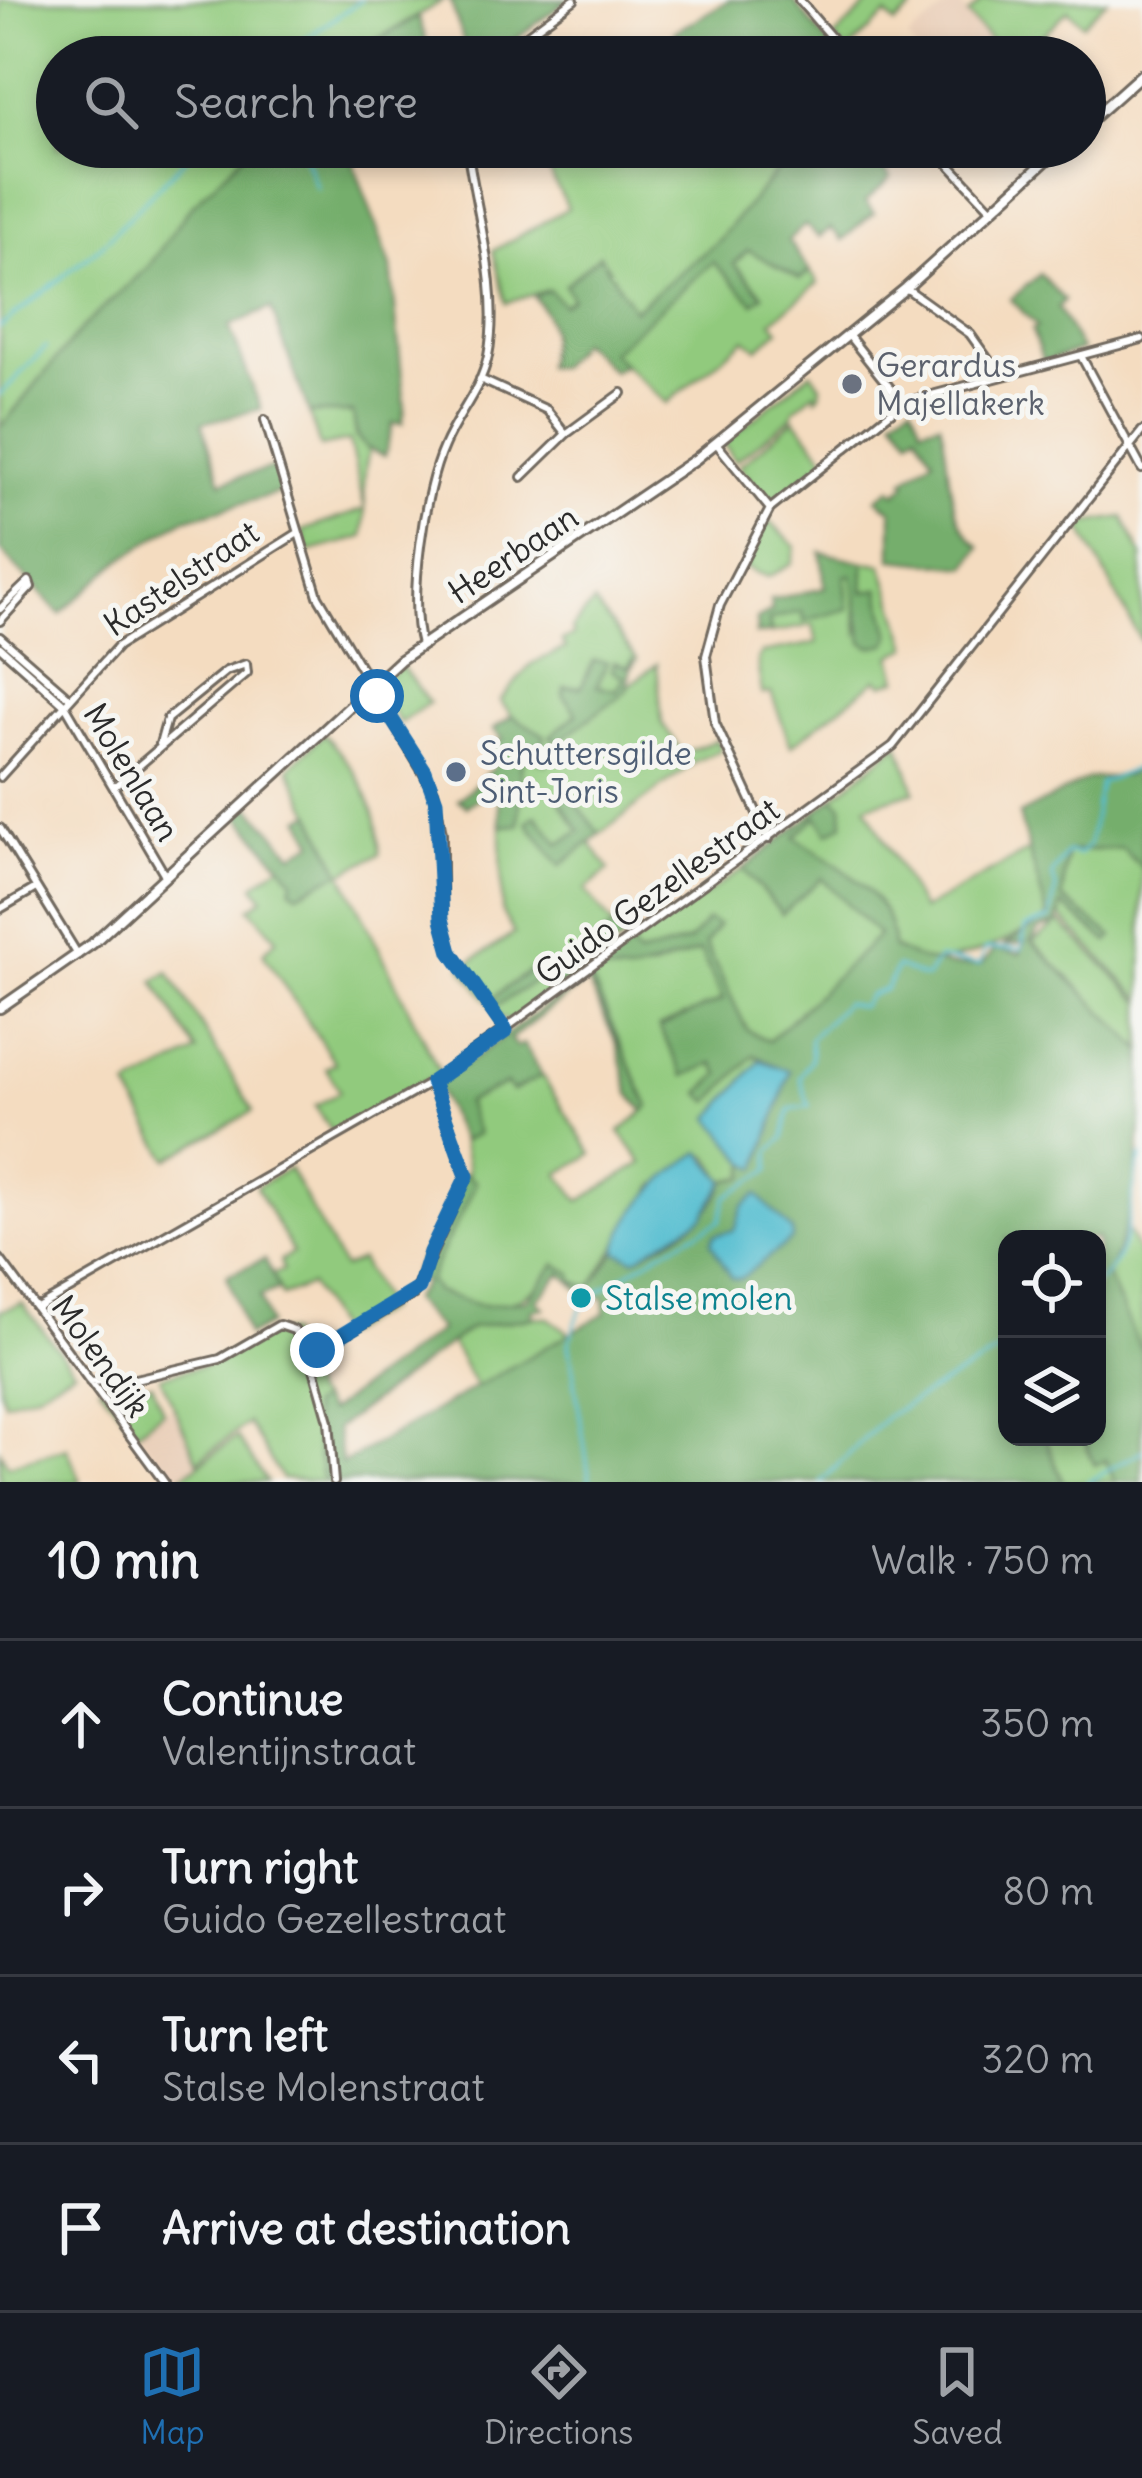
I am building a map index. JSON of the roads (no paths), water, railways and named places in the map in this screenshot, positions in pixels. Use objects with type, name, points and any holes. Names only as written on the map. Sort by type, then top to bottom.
[{"type":"street","points":[[525,36],[574,0]]},
{"type":"street","points":[[800,0],[830,36]]},
{"type":"street","points":[[1106,106],[1142,74]]},
{"type":"street","points":[[421,645],[418,578],[434,477],[445,442],[481,380],[491,309],[470,168]]},
{"type":"street","points":[[953,168],[992,210]]},
{"type":"street","name":"Heerbaan","points":[[0,1008],[78,955],[371,684],[716,443],[906,288],[1038,168]]},
{"type":"street","points":[[906,288],[960,325],[1000,376]]},
{"type":"street","points":[[849,336],[902,403]]},
{"type":"street","points":[[769,839],[715,723],[706,656],[720,604],[770,509],[902,403],[1141,338]]},
{"type":"street","points":[[1082,356],[1142,469]]},
{"type":"street","points":[[481,380],[548,410],[566,434]]},
{"type":"street","points":[[523,477],[566,434],[622,393]]},
{"type":"street","points":[[265,420],[323,608],[425,771],[436,801],[442,919],[451,952],[506,1031]]},
{"type":"street","name":"Guido Gezellestraat","points":[[37,1308],[432,1082],[892,746],[1142,431]]},
{"type":"street","points":[[716,443],[770,509]]},
{"type":"street","name":"Kastelstraat","points":[[0,777],[139,629],[298,533]]},
{"type":"street","points":[[0,609],[29,580],[31,587],[0,622],[0,636]]},
{"type":"street","name":"Molenlaan","points":[[0,636],[67,702],[165,875]]},
{"type":"street","name":"Molenlaan","points":[[0,647],[67,702]]},
{"type":"street","points":[[114,787],[247,673],[246,664],[232,667],[166,719],[160,744]]},
{"type":"street","points":[[0,828],[78,955]]},
{"type":"street","points":[[0,910],[36,888]]},
{"type":"street","points":[[309,1350],[382,1315],[419,1288],[430,1252],[467,1176],[432,1082]]},
{"type":"street","name":"Molendijk","points":[[0,1259],[164,1482]]},
{"type":"street","points":[[90,1382],[135,1379],[220,1359],[279,1325],[294,1330],[309,1350],[329,1421],[334,1482]]},
{"type":"water","points":[[760,1060],[790,1071],[758,1168],[747,1163],[711,1118]]},
{"type":"water","points":[[701,1152],[725,1181],[703,1217],[635,1259],[616,1251],[629,1221],[650,1194]]},
{"type":"water","points":[[757,1194],[792,1231],[792,1239],[740,1279],[732,1278],[711,1243],[714,1235],[734,1230],[743,1206]]},
{"type":"waterway","points":[[309,36],[361,0]]},
{"type":"waterway","points":[[0,327],[101,246],[177,168]]},
{"type":"waterway","points":[[309,168],[317,188]]},
{"type":"waterway","points":[[0,395],[46,347]]},
{"type":"waterway","points":[[590,1482],[569,1343],[580,1310],[593,1295],[720,1221],[726,1197],[770,1170],[770,1151],[784,1138],[790,1109],[809,1106],[800,1077],[811,1059],[810,1039],[845,1003],[861,1007],[870,995],[886,989],[897,967],[926,978],[938,959],[979,965],[986,949],[1022,949],[1025,928],[1050,919],[1056,887],[1052,875],[1067,852],[1078,855],[1089,845],[1100,783],[1142,766]]},
{"type":"waterway","points":[[1106,1274],[1124,1241],[1142,1156]]},
{"type":"waterway","points":[[821,1482],[887,1416],[998,1352]]},
{"type":"waterway","points":[[1087,1482],[1142,1451]]},
{"type":"place","name":"Gerardus Majellakerk","points":[[852,384]]},
{"type":"place","name":"Schuttersgilde Sint-Joris","points":[[456,772]]},
{"type":"place","name":"Stalse molen","points":[[581,1298]]}]
